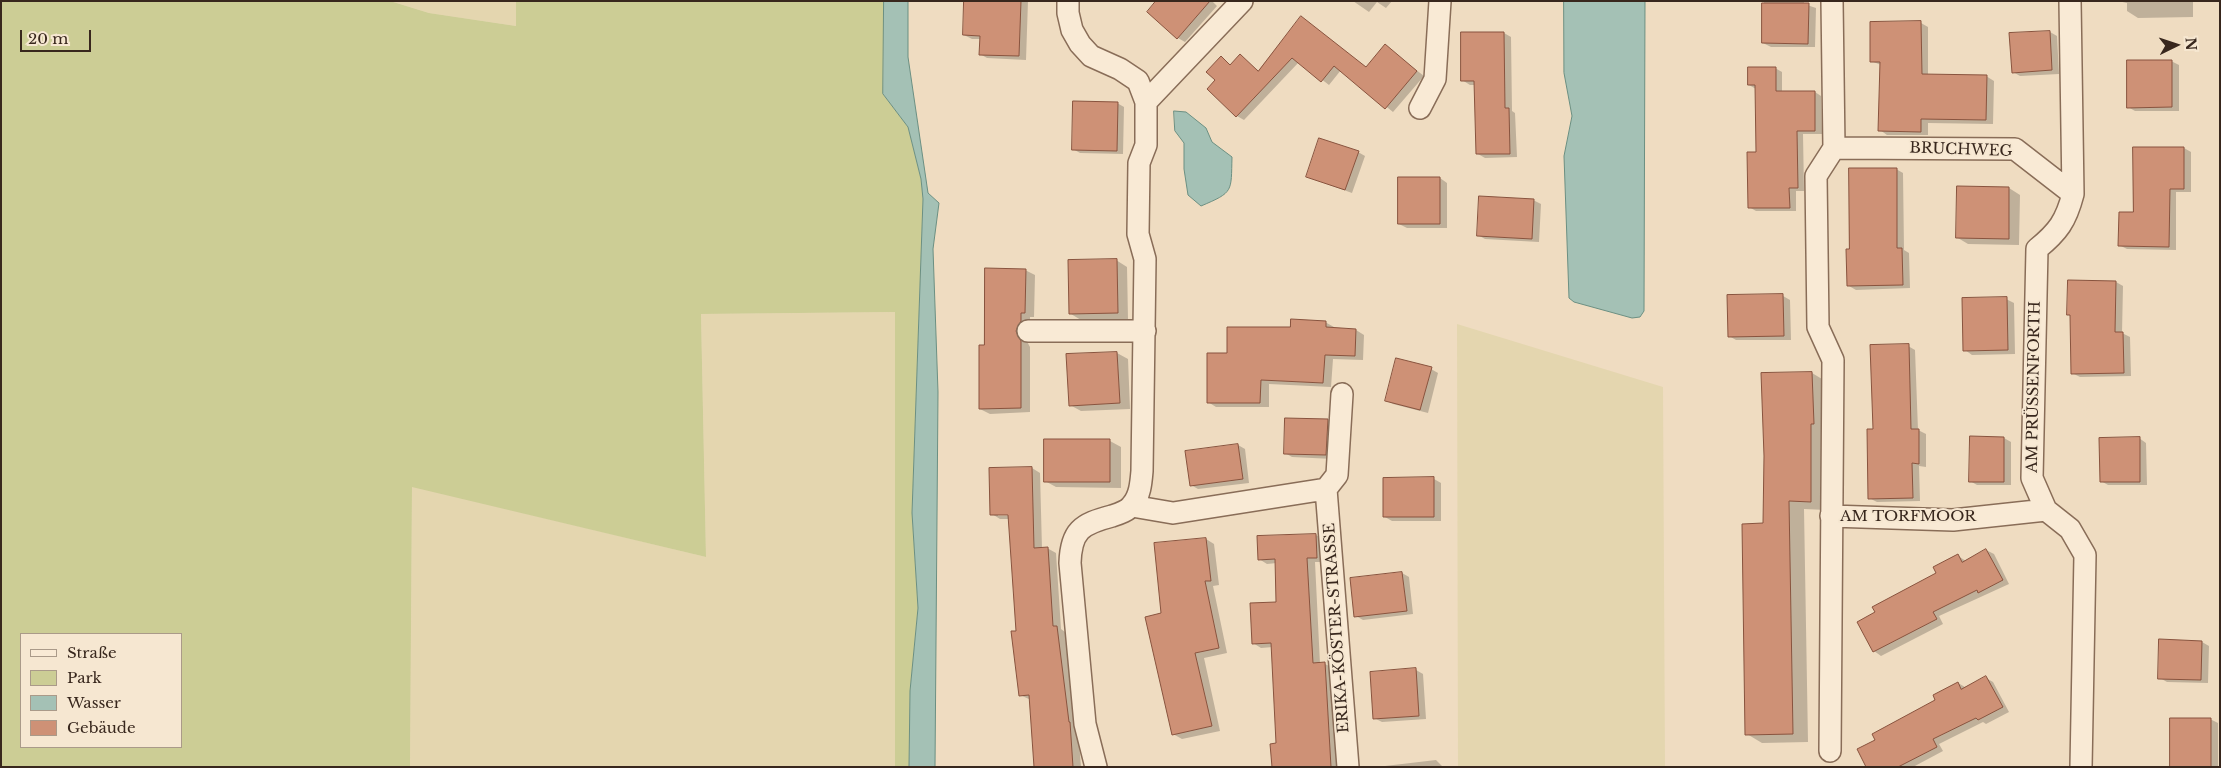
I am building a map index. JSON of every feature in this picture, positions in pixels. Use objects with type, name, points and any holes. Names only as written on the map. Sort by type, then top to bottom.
[{"type":"street","points":[[1068,1],[1068,14],[1072,30],[1080,44],[1091,56],[1120,69],[1138,81],[1146,102],[1146,145],[1139,163],[1138,234],[1145,259],[1142,471],[1140,491],[1132,506],[1119,514],[1096,520],[1082,528],[1071,544],[1070,563],[1085,724],[1096,767]]},
{"type":"street","points":[[1146,102],[1242,1]]},
{"type":"street","points":[[1420,108],[1435,80],[1440,1]]},
{"type":"street","points":[[1830,751],[1833,360],[1818,328],[1816,176],[1834,148],[1832,1]]},
{"type":"street","name":"AM PRÜSSENFORTH","points":[[2070,1],[2073,194],[2068,216],[2054,235],[2037,249],[2032,478],[2046,510],[2070,529],[2085,555],[2081,767]]},
{"type":"street","name":"BRUCHWEG","points":[[1834,148],[2016,149],[2073,194]]},
{"type":"street","points":[[1028,330],[1145,331]]},
{"type":"street","points":[[1132,506],[1173,513],[1326,488],[1337,474],[1342,394]]},
{"type":"street","name":"ERIKA-KÖSTER-STRASSE","points":[[1326,488],[1348,767]]},
{"type":"street","name":"AM TORFMOOR","points":[[1831,516],[1953,520],[2046,510]]},
{"type":"shaded area","points":[[390,1],[516,1],[516,26],[429,13]]},
{"type":"shaded area","points":[[895,312],[895,767],[410,767],[412,486],[706,557],[701,314]]},
{"type":"shaded area","points":[[1457,324],[1663,387],[1665,767],[1458,767]]},
{"type":"green space","points":[[1,1],[390,1],[429,13],[516,26],[516,1],[884,1],[883,94],[908,127],[921,179],[923,199],[912,513],[918,608],[910,691],[909,767],[895,767],[895,312],[701,314],[706,557],[412,487],[410,767],[1,767]]},
{"type":"water","points":[[884,1],[908,1],[908,57],[928,193],[939,203],[933,249],[938,392],[935,767],[909,767],[910,691],[918,608],[912,513],[923,199],[921,179],[908,127],[883,94]]},
{"type":"water","points":[[1564,1],[1645,1],[1644,311],[1640,317],[1632,318],[1574,302],[1569,298],[1564,156],[1572,116],[1564,73]]},
{"type":"water","points":[[1174,111],[1186,112],[1206,128],[1212,142],[1232,157],[1230,184],[1225,194],[1201,206],[1188,195],[1184,169],[1184,143],[1175,131]]},
{"type":"building","points":[[964,1],[1021,1],[1019,56],[979,55],[980,36],[963,35]]},
{"type":"building","points":[[1156,1],[1210,1],[1177,39],[1147,12]]},
{"type":"building","points":[[1762,3],[1809,3],[1808,44],[1762,43]]},
{"type":"building","points":[[1301,16],[1366,67],[1385,44],[1417,71],[1385,109],[1334,66],[1321,82],[1292,58],[1236,117],[1207,89],[1215,80],[1206,72],[1221,56],[1230,65],[1240,54],[1258,71]]},
{"type":"building","points":[[1921,21],[1922,74],[1987,75],[1986,120],[1921,119],[1921,132],[1878,131],[1880,62],[1870,62],[1870,22]]},
{"type":"building","points":[[2050,31],[2052,70],[2012,73],[2009,33]]},
{"type":"building","points":[[1461,32],[1504,32],[1505,108],[1509,108],[1510,154],[1476,154],[1474,81],[1461,81]]},
{"type":"building","points":[[2127,60],[2172,60],[2172,107],[2127,108]]},
{"type":"building","points":[[1748,67],[1776,67],[1776,91],[1815,91],[1815,131],[1797,131],[1798,188],[1789,188],[1790,208],[1748,208],[1747,152],[1756,152],[1755,85],[1748,85]]},
{"type":"building","points":[[1073,101],[1118,102],[1117,151],[1072,150]]},
{"type":"building","points":[[1319,138],[1359,151],[1345,190],[1306,177]]},
{"type":"building","points":[[2133,147],[2184,147],[2184,189],[2170,189],[2169,247],[2118,246],[2119,212],[2133,212]]},
{"type":"building","points":[[1849,168],[1897,168],[1897,248],[1902,248],[1903,285],[1847,286],[1846,249],[1849,249]]},
{"type":"building","points":[[1398,177],[1440,177],[1440,224],[1398,224]]},
{"type":"building","points":[[1957,186],[2009,187],[2009,239],[1956,238]]},
{"type":"building","points":[[1479,196],[1534,199],[1532,239],[1477,236]]},
{"type":"building","points":[[1117,259],[1118,313],[1069,314],[1068,260]]},
{"type":"building","points":[[985,268],[1026,269],[1025,313],[1021,313],[1021,321],[1016,331],[1021,341],[1021,408],[979,409],[979,345],[984,345]]},
{"type":"building","points":[[2068,280],[2116,281],[2115,332],[2123,332],[2124,373],[2071,374],[2070,315],[2067,315]]},
{"type":"building","points":[[1783,294],[1784,336],[1728,337],[1727,295]]},
{"type":"building","points":[[2007,297],[2008,350],[1963,351],[1962,298]]},
{"type":"building","points":[[1291,319],[1326,321],[1326,327],[1356,329],[1355,356],[1325,355],[1323,383],[1261,380],[1260,403],[1207,403],[1207,353],[1227,353],[1227,327],[1290,327]]},
{"type":"building","points":[[1909,344],[1911,429],[1919,429],[1919,464],[1912,463],[1913,498],[1868,499],[1867,429],[1873,429],[1870,345]]},
{"type":"building","points":[[1117,352],[1120,403],[1069,406],[1066,354]]},
{"type":"building","points":[[1396,358],[1432,367],[1420,410],[1385,401]]},
{"type":"building","points":[[1812,372],[1814,424],[1811,424],[1811,502],[1789,501],[1793,734],[1745,735],[1742,524],[1763,523],[1764,456],[1761,373]]},
{"type":"building","points":[[1285,418],[1328,419],[1326,455],[1284,454]]},
{"type":"building","points":[[1970,436],[2004,437],[2004,482],[1969,482]]},
{"type":"building","points":[[2140,437],[2140,482],[2100,482],[2099,438]]},
{"type":"building","points":[[1044,439],[1110,439],[1110,482],[1044,482]]},
{"type":"building","points":[[1238,444],[1243,479],[1190,486],[1185,451]]},
{"type":"building","points":[[1032,467],[1034,548],[1048,547],[1053,626],[1057,626],[1070,722],[1073,767],[1034,767],[1029,695],[1019,696],[1011,631],[1016,631],[1008,515],[990,515],[989,468]]},
{"type":"building","points":[[1434,477],[1434,517],[1383,517],[1383,478]]},
{"type":"building","points":[[1316,534],[1317,558],[1307,558],[1313,663],[1325,662],[1331,767],[1272,767],[1270,744],[1276,743],[1271,643],[1252,644],[1250,603],[1276,602],[1275,559],[1258,560],[1257,536]]},
{"type":"building","points":[[1206,538],[1211,581],[1205,581],[1219,648],[1195,653],[1212,726],[1172,735],[1145,617],[1161,613],[1154,543]]},
{"type":"building","points":[[1986,549],[2003,580],[1978,593],[1977,590],[1933,612],[1937,619],[1873,652],[1857,622],[1875,612],[1872,607],[1936,573],[1933,567],[1958,554],[1962,562]]},
{"type":"building","points":[[1402,572],[1407,611],[1354,617],[1350,578]]},
{"type":"building","points":[[2159,639],[2202,641],[2201,680],[2158,679]]},
{"type":"building","points":[[1416,668],[1419,716],[1373,719],[1370,672]]},
{"type":"building","points":[[1986,676],[2003,707],[1933,739],[1937,747],[1898,767],[1866,767],[1857,749],[1875,740],[1872,734],[1935,700],[1933,695],[1958,682],[1961,689]]},
{"type":"building","points":[[2170,718],[2211,718],[2211,767],[2170,767]]}]
